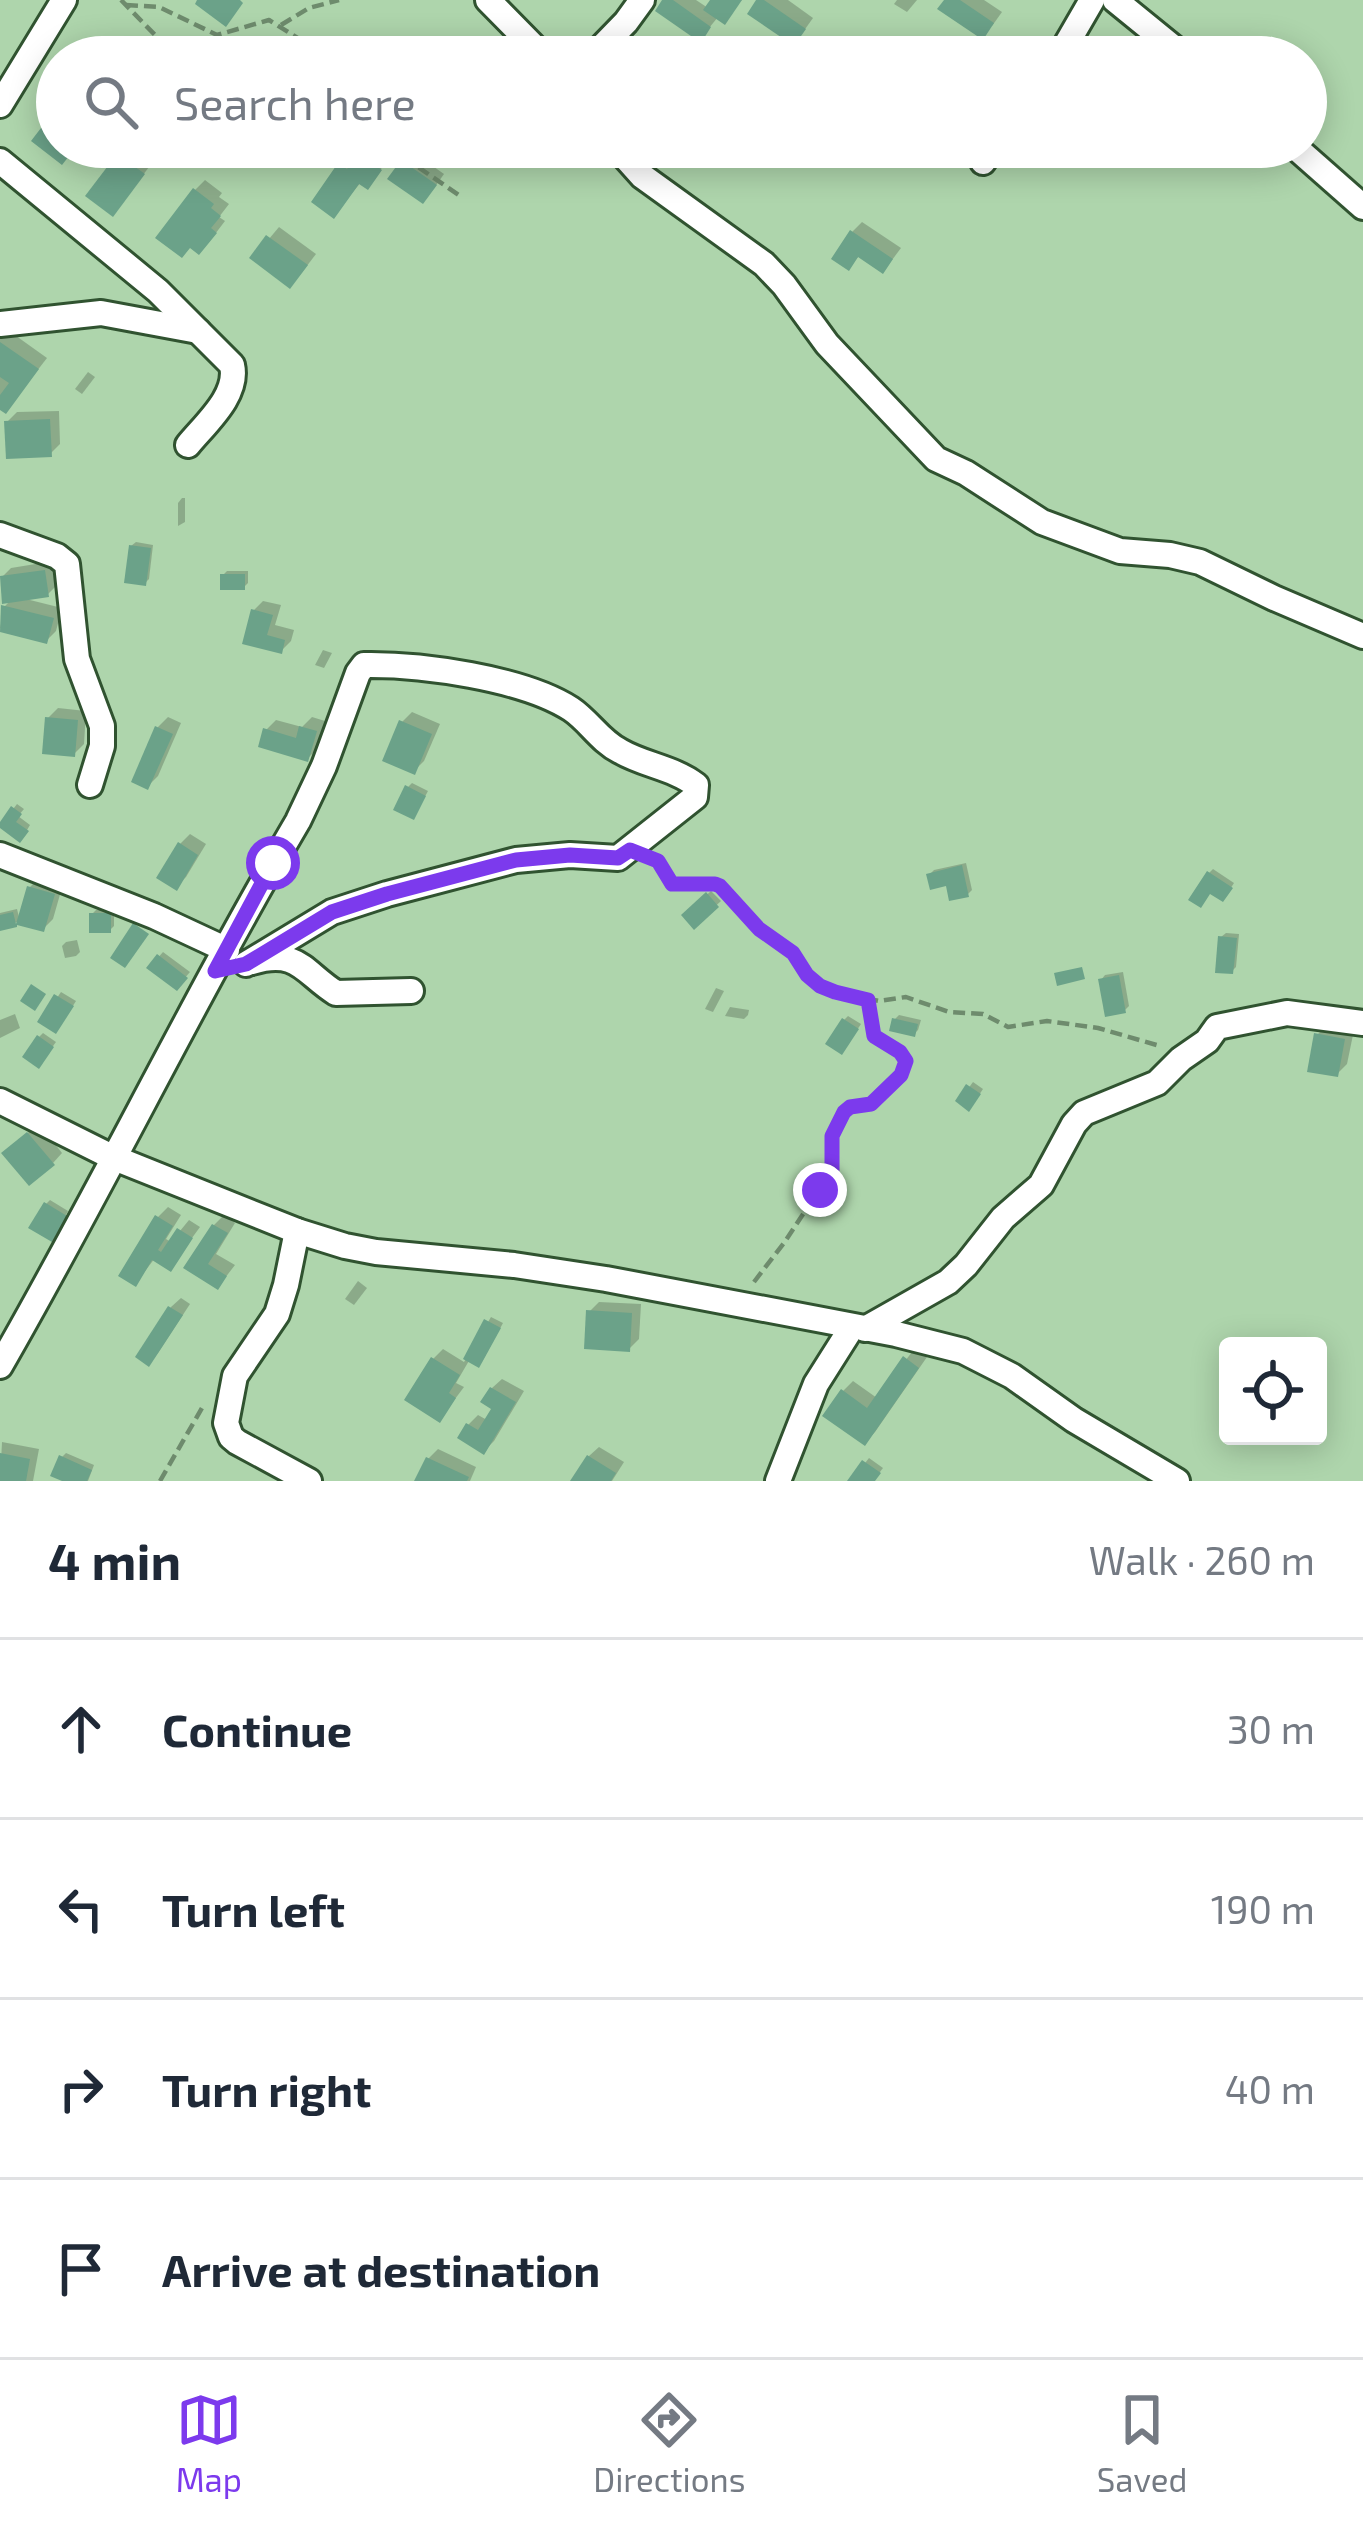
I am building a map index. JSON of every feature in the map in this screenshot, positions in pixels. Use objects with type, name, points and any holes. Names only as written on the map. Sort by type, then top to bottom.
[{"type":"street","points":[[42,36],[64,0]]},
{"type":"street","points":[[488,0],[524,36]]},
{"type":"street","points":[[612,36],[642,0]]},
{"type":"street","points":[[1071,36],[1091,0]]},
{"type":"street","points":[[1115,0],[1159,36]]},
{"type":"street","points":[[0,105],[36,46]]},
{"type":"street","points":[[0,161],[158,291],[232,365],[235,379],[225,400],[188,445]]},
{"type":"street","points":[[635,168],[764,264],[827,344],[936,459],[1042,522],[1120,551],[1200,562],[1363,636]]},
{"type":"street","points":[[1319,168],[1363,207]]},
{"type":"street","points":[[0,324],[101,313],[200,332]]},
{"type":"street","points":[[0,535],[68,564],[77,658],[102,726],[102,746],[90,785]]},
{"type":"street","points":[[0,1366],[112,1157],[229,962],[316,785],[365,664],[472,676],[541,693],[578,714],[613,748],[685,776],[696,785],[695,797],[618,858],[570,855],[516,860],[387,894],[332,912],[229,962]]},
{"type":"street","points":[[0,855],[154,916],[229,962],[279,959],[302,964],[336,993],[411,991]]},
{"type":"street","points":[[778,1481],[817,1384],[858,1328],[958,1273],[1004,1218],[1041,1185],[1084,1113],[1157,1083],[1219,1026],[1292,1013],[1363,1023]]},
{"type":"street","points":[[0,1101],[112,1157],[297,1231],[376,1252],[606,1279],[963,1351],[1012,1376],[1177,1481]]},
{"type":"street","points":[[297,1231],[279,1307],[235,1376],[226,1424],[237,1442],[309,1481]]},
{"type":"path","points":[[280,25],[309,8],[339,0]]},
{"type":"path","points":[[124,2],[159,7],[217,35],[265,20],[296,36]]},
{"type":"path","points":[[124,2],[156,36]]},
{"type":"path","points":[[421,168],[464,198]]},
{"type":"path","points":[[630,850],[658,861],[672,884],[720,886],[759,929],[793,953],[807,975],[835,992],[868,1000],[906,997],[949,1012],[983,1014],[1008,1027],[1047,1021],[1099,1028],[1189,1054]]},
{"type":"path","points":[[718,1300],[754,1282],[820,1190],[832,1170],[832,1136],[844,1112],[871,1104],[904,1070],[904,1057],[873,1033],[868,1000]]},
{"type":"path","points":[[160,1481],[206,1403]]},
{"type":"building","points":[[197,0],[243,3],[226,27],[195,4]]},
{"type":"building","points":[[662,0],[673,0],[711,27],[705,36],[691,36],[655,11]]},
{"type":"building","points":[[710,0],[742,0],[725,25],[703,10]]},
{"type":"building","points":[[756,0],[764,0],[806,29],[801,36],[779,36],[747,14]]},
{"type":"building","points":[[944,0],[960,0],[994,23],[986,36],[977,36],[937,9]]},
{"type":"building","points":[[106,168],[137,168],[145,174],[113,217],[85,196]]},
{"type":"building","points":[[335,168],[382,170],[368,190],[359,184],[334,219],[311,202]]},
{"type":"building","points":[[395,168],[413,168],[437,185],[423,204],[387,179]]},
{"type":"building","points":[[193,188],[221,216],[211,228],[217,233],[199,255],[190,248],[182,258],[155,238]]},
{"type":"building","points":[[850,230],[893,259],[883,274],[858,257],[849,271],[831,259]]},
{"type":"building","points":[[266,235],[308,265],[290,289],[249,258]]},
{"type":"building","points":[[0,342],[39,369],[6,414],[0,410],[0,395],[9,383],[0,377]]},
{"type":"building","points":[[50,419],[52,457],[6,459],[4,421]]},
{"type":"building","points":[[129,545],[151,548],[146,586],[124,583]]},
{"type":"building","points":[[45,570],[49,597],[2,604],[0,576]]},
{"type":"building","points":[[220,574],[245,574],[245,590],[220,590]]},
{"type":"building","points":[[1,605],[54,618],[47,644],[0,632]]},
{"type":"building","points":[[251,609],[273,615],[267,635],[285,640],[282,654],[242,644]]},
{"type":"building","points":[[45,717],[78,720],[75,757],[42,754]]},
{"type":"building","points":[[399,720],[432,734],[415,775],[382,761]]},
{"type":"building","points":[[155,726],[173,734],[148,790],[131,782]]},
{"type":"building","points":[[299,726],[317,731],[308,762],[258,747],[263,728],[296,738]]},
{"type":"building","points":[[405,785],[426,796],[414,820],[393,810]]},
{"type":"building","points":[[11,806],[22,814],[16,822],[29,831],[20,843],[0,828]]},
{"type":"building","points":[[178,842],[198,855],[177,891],[156,878]]},
{"type":"building","points":[[962,865],[969,897],[949,901],[946,886],[930,890],[926,874]]},
{"type":"building","points":[[1207,871],[1233,888],[1223,902],[1210,894],[1201,908],[1188,900]]},
{"type":"building","points":[[27,886],[55,894],[44,932],[17,925],[0,931],[0,915],[13,912],[16,924]]},
{"type":"building","points":[[706,892],[719,907],[694,930],[681,915]]},
{"type":"building","points":[[89,913],[111,913],[111,933],[89,933]]},
{"type":"building","points":[[133,923],[149,934],[125,968],[110,958]]},
{"type":"building","points":[[1218,936],[1237,938],[1233,974],[1215,973]]},
{"type":"building","points":[[157,954],[188,978],[177,991],[146,968]]},
{"type":"building","points":[[1082,967],[1085,979],[1057,986],[1054,973]]},
{"type":"building","points":[[1119,975],[1126,1013],[1105,1017],[1098,979]]},
{"type":"building","points":[[31,984],[46,994],[35,1011],[20,1001]]},
{"type":"building","points":[[54,994],[74,1006],[56,1034],[37,1022]]},
{"type":"building","points":[[842,1018],[859,1029],[842,1055],[825,1044]]},
{"type":"building","points":[[892,1018],[918,1024],[915,1037],[889,1031]]},
{"type":"building","points":[[1314,1033],[1345,1039],[1338,1077],[1307,1072]]},
{"type":"building","points":[[37,1035],[54,1047],[39,1069],[22,1057]]},
{"type":"building","points":[[966,1084],[981,1094],[969,1112],[955,1101]]},
{"type":"building","points":[[27,1132],[55,1165],[29,1186],[1,1153]]},
{"type":"building","points":[[44,1202],[67,1216],[52,1242],[28,1228]]},
{"type":"building","points":[[155,1215],[173,1226],[161,1252],[177,1228],[193,1238],[171,1272],[152,1260],[136,1287],[118,1276]]},
{"type":"building","points":[[212,1224],[228,1233],[208,1264],[227,1276],[218,1290],[183,1268]]},
{"type":"building","points":[[168,1306],[183,1315],[149,1367],[135,1357]]},
{"type":"building","points":[[586,1310],[632,1313],[630,1352],[584,1349]]},
{"type":"building","points":[[484,1319],[501,1328],[479,1368],[463,1359]]},
{"type":"building","points":[[903,1356],[919,1368],[865,1446],[822,1416],[841,1389],[867,1408]]},
{"type":"building","points":[[431,1357],[460,1375],[449,1393],[456,1398],[440,1423],[404,1400]]},
{"type":"building","points":[[490,1387],[516,1402],[484,1455],[457,1438],[466,1423],[478,1430],[491,1409],[480,1402]]},
{"type":"building","points":[[0,1453],[30,1459],[26,1481],[0,1481]]},
{"type":"building","points":[[59,1455],[92,1470],[87,1481],[50,1476]]},
{"type":"building","points":[[587,1455],[616,1473],[611,1481],[570,1481]]},
{"type":"building","points":[[426,1457],[469,1477],[467,1481],[414,1481]]},
{"type":"building","points":[[862,1460],[881,1473],[875,1481],[847,1481]]},
{"type":"route","points":[[273,863],[215,971],[246,964],[332,912],[516,860],[570,855],[618,858],[630,850],[658,861],[676,886],[720,886],[759,929],[793,953],[820,986],[868,1000],[874,1036],[906,1061],[901,1075],[871,1104],[844,1112],[832,1136],[832,1170],[820,1190]]}]
